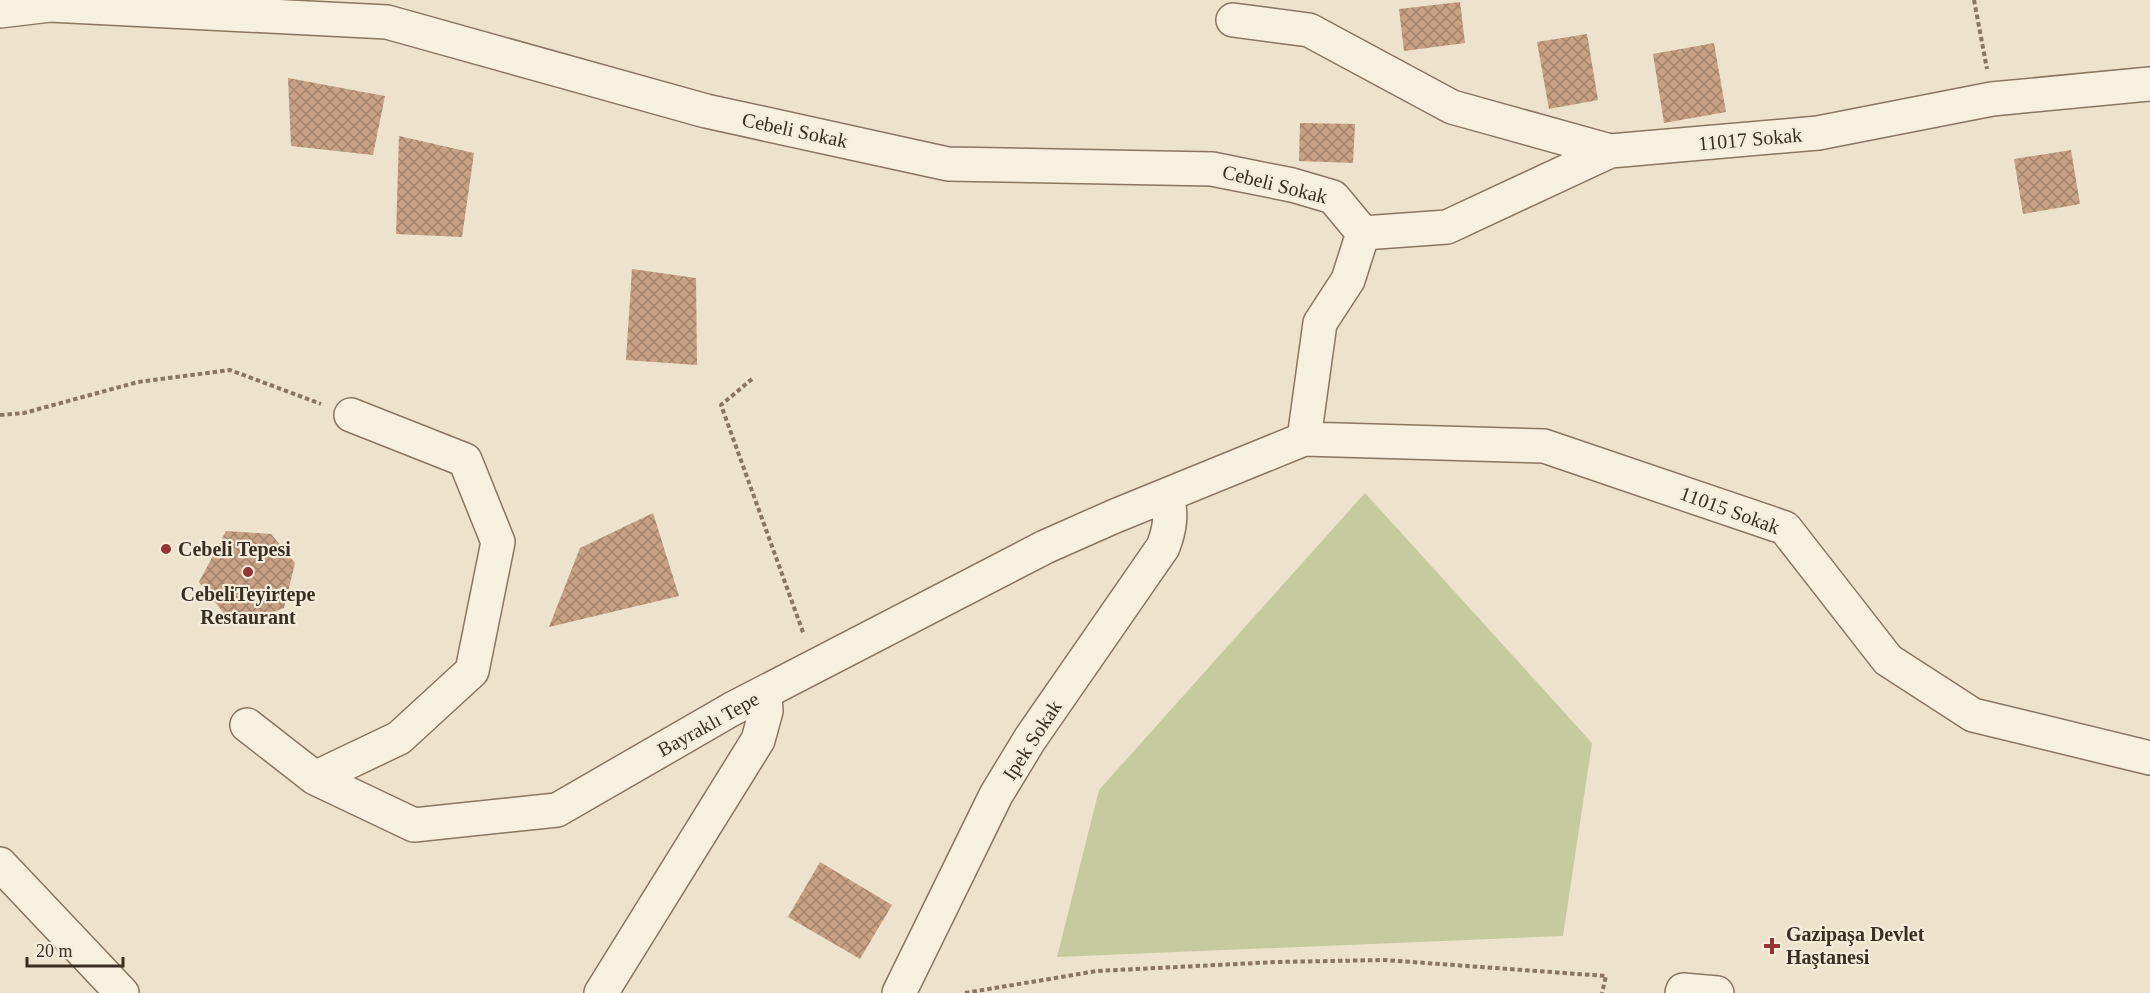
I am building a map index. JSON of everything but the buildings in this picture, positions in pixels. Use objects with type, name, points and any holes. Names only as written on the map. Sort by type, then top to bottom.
[{"type":"street","name":"Cebeli Sokak","points":[[0,11],[50,5],[387,21],[706,111],[948,164],[1212,169],[1292,185],[1334,197],[1363,233]]},
{"type":"street","points":[[1233,20],[1309,30],[1452,107],[1610,151]]},
{"type":"street","name":"11017 Sokak","points":[[1363,233],[1447,227],[1610,151],[1818,133],[1992,99],[2150,84]]},
{"type":"street","points":[[1304,439],[1320,323],[1348,280],[1363,233]]},
{"type":"street","points":[[315,778],[399,738],[472,671],[498,542],[465,460],[351,415]]},
{"type":"street","name":"Bayraklı Tepe","points":[[247,725],[315,778],[414,825],[557,810],[732,709],[1046,547],[1304,439]]},
{"type":"street","name":"11015 Sokak","points":[[1304,439],[1544,446],[1785,528],[1888,660],[1973,715],[2150,758]]},
{"type":"street","name":"Ipek Sokak","points":[[899,993],[996,795],[1030,739],[1163,547],[1171,512],[1167,495]]},
{"type":"street","points":[[601,993],[758,740],[766,711],[765,693]]},
{"type":"street","points":[[0,864],[122,993]]},
{"type":"street","points":[[1682,993],[1683,990],[1718,993]]},
{"type":"path","points":[[1974,0],[1992,99]]},
{"type":"path","points":[[0,415],[24,412],[138,382],[230,370],[351,415]]},
{"type":"path","points":[[752,379],[721,405],[815,667]]},
{"type":"path","points":[[965,993],[1097,970],[1384,960],[1606,976],[1602,993]]},
{"type":"green space","points":[[1365,493],[1592,743],[1563,936],[1057,957],[1099,790]]},
{"type":"place","name":"Cebeli Tepesi","points":[[166,549]]},
{"type":"place","name":"CebeliTeyirtepe Restaurant","points":[[248,572]]},
{"type":"place","name":"Gazipaşa Devlet Haştanesi","points":[[1772,946]]}]
